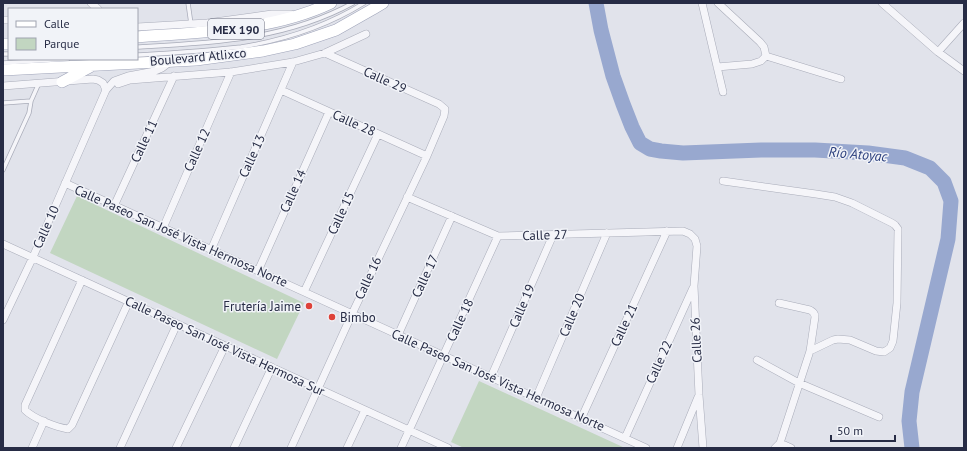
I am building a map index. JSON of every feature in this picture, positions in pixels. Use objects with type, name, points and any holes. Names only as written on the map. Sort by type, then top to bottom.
[{"type":"main road","name":"Boulevard Atlixco","points":[[138,37],[232,30],[284,20],[331,3]]},
{"type":"main road","name":"Boulevard Atlixco","points":[[3,70],[218,58],[264,51],[295,44],[336,30],[383,3]]},
{"type":"main road","points":[[62,82],[95,65]]},
{"type":"street","points":[[702,3],[723,92]]},
{"type":"street","points":[[718,3],[760,42],[764,47],[766,56]]},
{"type":"street","points":[[888,5],[938,52],[964,71]]},
{"type":"street","points":[[138,27],[207,23],[272,14],[303,14]]},
{"type":"street","points":[[938,52],[964,22]]},
{"type":"street","points":[[106,90],[122,82],[130,80],[231,72],[293,62],[325,53],[366,34]]},
{"type":"street","name":"Calle 29","points":[[325,53],[439,104],[445,109]]},
{"type":"street","points":[[717,67],[752,64],[761,61],[766,56]]},
{"type":"street","points":[[766,56],[841,79]]},
{"type":"street","points":[[106,90],[114,81],[128,76],[155,71],[171,61]]},
{"type":"street","name":"Calle 13","points":[[211,250],[293,62]]},
{"type":"street","name":"Calle 12","points":[[163,228],[231,72]]},
{"type":"street","name":"Calle 11","points":[[114,206],[174,76]]},
{"type":"street","points":[[3,86],[98,80],[103,83],[106,90]]},
{"type":"street","name":"Calle 10","points":[[3,320],[33,257],[106,90]]},
{"type":"street","name":"Calle 28","points":[[281,90],[427,156]]},
{"type":"street","name":"Calle 16","points":[[291,448],[352,314],[427,156],[444,116],[445,109]]},
{"type":"street","name":"Calle 14","points":[[258,271],[329,112]]},
{"type":"street","name":"Calle 15","points":[[304,292],[378,134]]},
{"type":"street","points":[[723,182],[835,197],[852,203],[896,225],[898,229],[897,303],[893,340],[890,348],[884,352],[876,351],[850,340],[838,339],[810,350]]},
{"type":"street","name":"Calle Paseo San José Vista Hermosa Norte","points":[[65,183],[646,448]]},
{"type":"street","name":"Calle 27","points":[[407,197],[498,236],[683,231],[690,234]]},
{"type":"street","name":"Calle 17","points":[[398,335],[452,216]]},
{"type":"street","name":"Calle 20","points":[[536,398],[607,232]]},
{"type":"street","name":"Calle 21","points":[[582,419],[667,232]]},
{"type":"street","name":"Calle 26","points":[[690,234],[695,239],[697,246],[694,286],[703,448]]},
{"type":"street","name":"Calle 19","points":[[491,378],[553,235]]},
{"type":"street","name":"Calle 18","points":[[401,448],[498,236]]},
{"type":"street","name":"Calle Paseo San José Vista Hermosa Sur","points":[[3,244],[448,448]]},
{"type":"street","points":[[82,280],[25,404],[25,410],[28,413],[44,421],[68,429],[72,425],[129,301]]},
{"type":"street","name":"Calle 22","points":[[625,438],[694,286]]},
{"type":"street","points":[[779,303],[810,310],[815,314],[810,350],[778,445],[791,448]]},
{"type":"street","points":[[120,448],[177,324]]},
{"type":"street","points":[[176,448],[225,346]]},
{"type":"street","points":[[757,360],[799,383],[879,417]]},
{"type":"street","points":[[234,448],[272,367]]},
{"type":"street","points":[[677,448],[699,395]]},
{"type":"street","points":[[347,448],[365,410]]},
{"type":"street","points":[[32,448],[44,421]]},
{"type":"lane","points":[[188,3],[191,24]]},
{"type":"lane","points":[[138,47],[217,42],[265,35],[322,18],[353,3]]},
{"type":"lane","points":[[138,55],[240,47],[267,41],[288,36],[340,17],[364,3]]},
{"type":"lane","points":[[3,63],[52,60]]},
{"type":"lane","points":[[3,170],[29,113],[31,102],[39,83]]},
{"type":"lane","points":[[3,103],[31,102]]},
{"type":"green space","points":[[77,196],[304,303],[277,359],[50,253]]},
{"type":"green space","points":[[479,381],[625,448],[464,448],[451,442]]},
{"type":"waterway","name":"Río Atoyac","points":[[596,3],[601,30],[613,76],[623,104],[640,143],[650,149],[683,153],[761,150],[815,150],[868,153],[905,158],[930,168],[944,182],[951,201],[948,239],[912,392],[909,421],[912,448]]},
{"type":"place","name":"Frutería Jaime","points":[[309,306]]},
{"type":"place","name":"Bimbo","points":[[332,317]]}]
